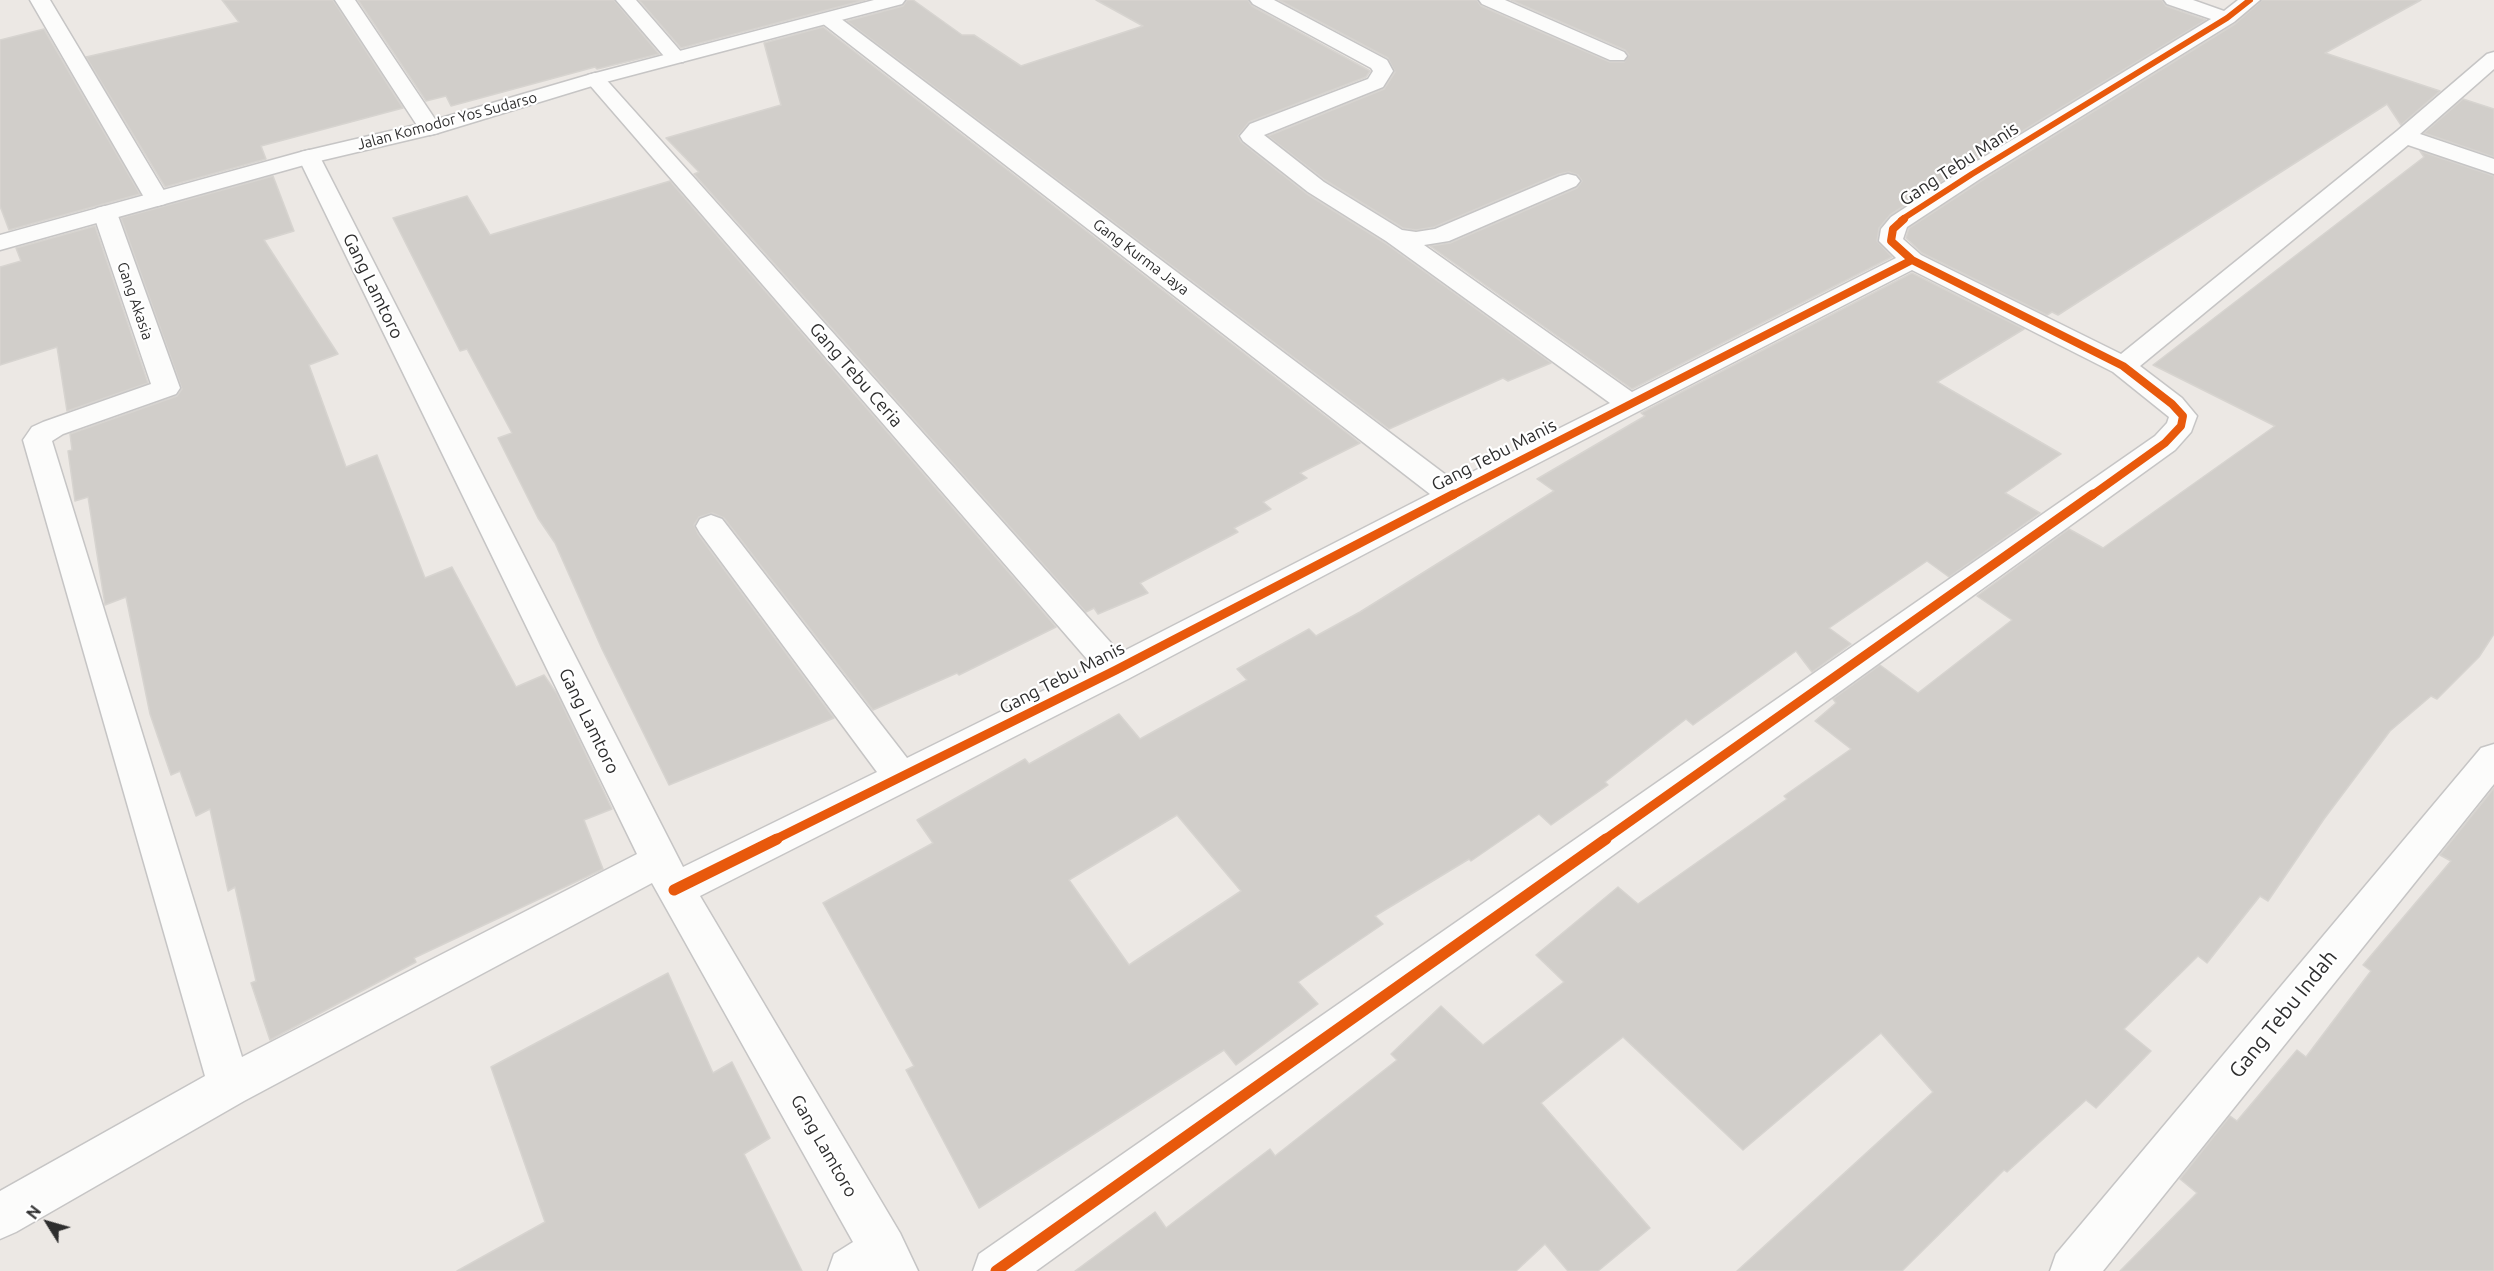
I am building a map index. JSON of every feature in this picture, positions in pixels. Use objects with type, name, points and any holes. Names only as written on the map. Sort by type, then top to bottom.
[{"type":"street","points":[[40,0],[157,199]]},
{"type":"street","points":[[345,0],[430,129]]},
{"type":"street","points":[[626,0],[676,58]]},
{"type":"street","name":"Jalan Komodor Yos Sudarso","points":[[0,243],[309,157],[430,129],[595,79],[895,0]]},
{"type":"street","points":[[1260,0],[1380,64],[1383,71],[1376,83],[1258,129],[1251,136],[1316,187],[1395,236],[1630,404]]},
{"type":"street","points":[[1489,0],[1617,56]]},
{"type":"street","points":[[2174,0],[2227,18]]},
{"type":"street","name":"Gang Tebu Manis","points":[[0,1216],[229,1086],[667,876],[901,777],[1116,670],[1912,260],[1891,241],[1893,229],[1899,222],[1972,174],[2227,18],[2250,0]]},
{"type":"street","name":"Gang Kurma Jaya","points":[[829,19],[1452,495]]},
{"type":"street","points":[[2123,366],[2405,136],[2494,57]]},
{"type":"street","name":"Gang Tebu Ceria","points":[[595,79],[1116,670]]},
{"type":"street","points":[[2405,136],[2494,168]]},
{"type":"street","name":"Gang Lamtoro","points":[[309,157],[667,876],[877,1264]]},
{"type":"street","points":[[1395,236],[1416,239],[1440,236],[1568,181]]},
{"type":"street","name":"Gang Akasia","points":[[105,213],[166,388],[53,428],[37,440],[229,1086]]},
{"type":"street","points":[[996,1271],[2166,443],[2181,426],[2183,416],[2172,404],[2123,366],[1912,260]]},
{"type":"street","points":[[711,526],[901,777]]},
{"type":"street","name":"Gang Tebu Indah","points":[[2073,1271],[2494,758]]},
{"type":"building","points":[[222,0],[333,0],[403,108],[261,146],[266,159],[165,187],[86,57],[239,22]]},
{"type":"building","points":[[358,0],[614,0],[659,54],[597,69],[595,67],[451,106],[446,96],[426,101]]},
{"type":"building","points":[[639,0],[865,0],[681,48]]},
{"type":"building","points":[[907,0],[913,0],[962,35],[974,35],[1021,66],[1143,26],[1096,0],[1248,0],[1252,6],[1370,71],[1366,77],[1249,122],[1238,136],[1241,142],[1307,194],[1385,243],[1551,363],[1508,381],[1503,378],[1389,429],[847,21],[903,6]]},
{"type":"building","points":[[1279,0],[1477,0],[1481,6],[1610,62],[1624,62],[1629,55],[1625,50],[1511,0],[2162,0],[2166,6],[2206,20],[1963,167],[1890,215],[1879,228],[1877,241],[1892,257],[1632,389],[1430,246],[1450,243],[1577,188],[1582,181],[1578,175],[1569,172],[1559,174],[1434,227],[1416,230],[1403,228],[1325,180],[1268,136],[1384,89],[1395,72],[1388,58]]},
{"type":"building","points":[[2262,0],[2421,0],[2325,53],[2440,91],[2401,125],[2387,104],[2058,315],[2052,312],[2047,315],[1922,253],[1906,238],[1909,228],[2235,24]]},
{"type":"building","points":[[823,27],[1360,443],[1300,473],[1307,478],[1263,502],[1271,509],[1234,528],[1238,532],[1140,583],[1148,593],[1098,614],[1094,608],[1086,612],[694,174],[699,172],[666,138],[781,105],[764,43]]},
{"type":"building","points":[[44,29],[140,194],[9,230],[0,206],[0,40]]},
{"type":"building","points":[[2463,99],[2494,109],[2494,157],[2424,133]]},
{"type":"building","points":[[2420,151],[2494,176],[2494,634],[2479,657],[2437,699],[2431,696],[2390,731],[2324,819],[2268,901],[2260,896],[2207,963],[2198,956],[2124,1029],[2151,1051],[2096,1108],[2086,1100],[2007,1172],[2004,1170],[1902,1271],[1737,1271],[1933,1092],[1881,1033],[1743,1150],[1623,1037],[1541,1103],[1650,1228],[1598,1271],[1568,1271],[1545,1244],[1516,1271],[1075,1271],[1155,1212],[1166,1228],[1270,1149],[1275,1156],[1397,1060],[1391,1054],[1441,1006],[1483,1045],[1564,982],[1536,955],[1618,887],[1638,904],[1787,799],[1784,796],[1851,749],[1815,721],[1836,703],[1833,699],[1880,665],[1918,693],[2012,620],[1977,596],[2069,529],[2103,548],[2275,426],[2153,365],[2424,157]]},
{"type":"building","points":[[273,176],[294,231],[264,240],[338,354],[309,365],[346,467],[377,455],[425,578],[452,567],[516,687],[544,675],[557,694],[612,809],[584,820],[603,869],[414,958],[416,962],[270,1040],[251,983],[256,981],[235,887],[228,891],[210,809],[196,816],[180,771],[171,775],[150,714],[126,597],[105,605],[88,497],[75,501],[68,451],[72,450],[70,434],[177,396],[182,389],[121,218]]},
{"type":"building","points":[[670,181],[1056,627],[959,675],[957,673],[873,710],[724,518],[712,513],[699,517],[694,525],[698,534],[834,718],[669,785],[602,649],[555,543],[538,518],[498,438],[512,433],[467,349],[460,351],[393,218],[467,196],[490,235]]},
{"type":"building","points":[[95,226],[148,383],[67,411],[57,347],[0,365],[0,267],[21,261],[16,248]]},
{"type":"building","points":[[1912,273],[2024,329],[1937,382],[2061,454],[2005,493],[2040,513],[1949,577],[1927,561],[1829,628],[1851,644],[1812,672],[1796,651],[1693,725],[1686,719],[1605,782],[1608,785],[1551,825],[1539,814],[1471,861],[1469,859],[1375,916],[1383,924],[1298,982],[1318,1004],[1236,1065],[1224,1050],[979,1208],[906,1070],[914,1066],[823,903],[933,843],[917,820],[1025,759],[1029,764],[1119,714],[1140,739],[1247,680],[1237,669],[1309,629],[1316,636],[1360,612],[1554,491],[1537,479],[1645,416],[1641,413]],"holes":[[[1177,815],[1241,891],[1129,965],[1069,880]]]},
{"type":"building","points":[[2494,788],[2494,1271],[2120,1271],[2197,1193],[2180,1179],[2230,1116],[2237,1121],[2297,1050],[2306,1057],[2371,971],[2363,965],[2451,861],[2440,855]]},
{"type":"building","points":[[668,973],[713,1073],[732,1062],[770,1138],[744,1154],[802,1271],[457,1271],[545,1222],[491,1067]]},
{"type":"cycle path","points":[[674,890],[1116,670],[1912,260],[1891,241],[1893,229],[1899,222],[1972,174],[2227,18],[2250,0]]},
{"type":"cycle path","points":[[996,1271],[2165,443],[2181,426],[2183,416],[2172,404],[2123,366],[1912,260]]}]
